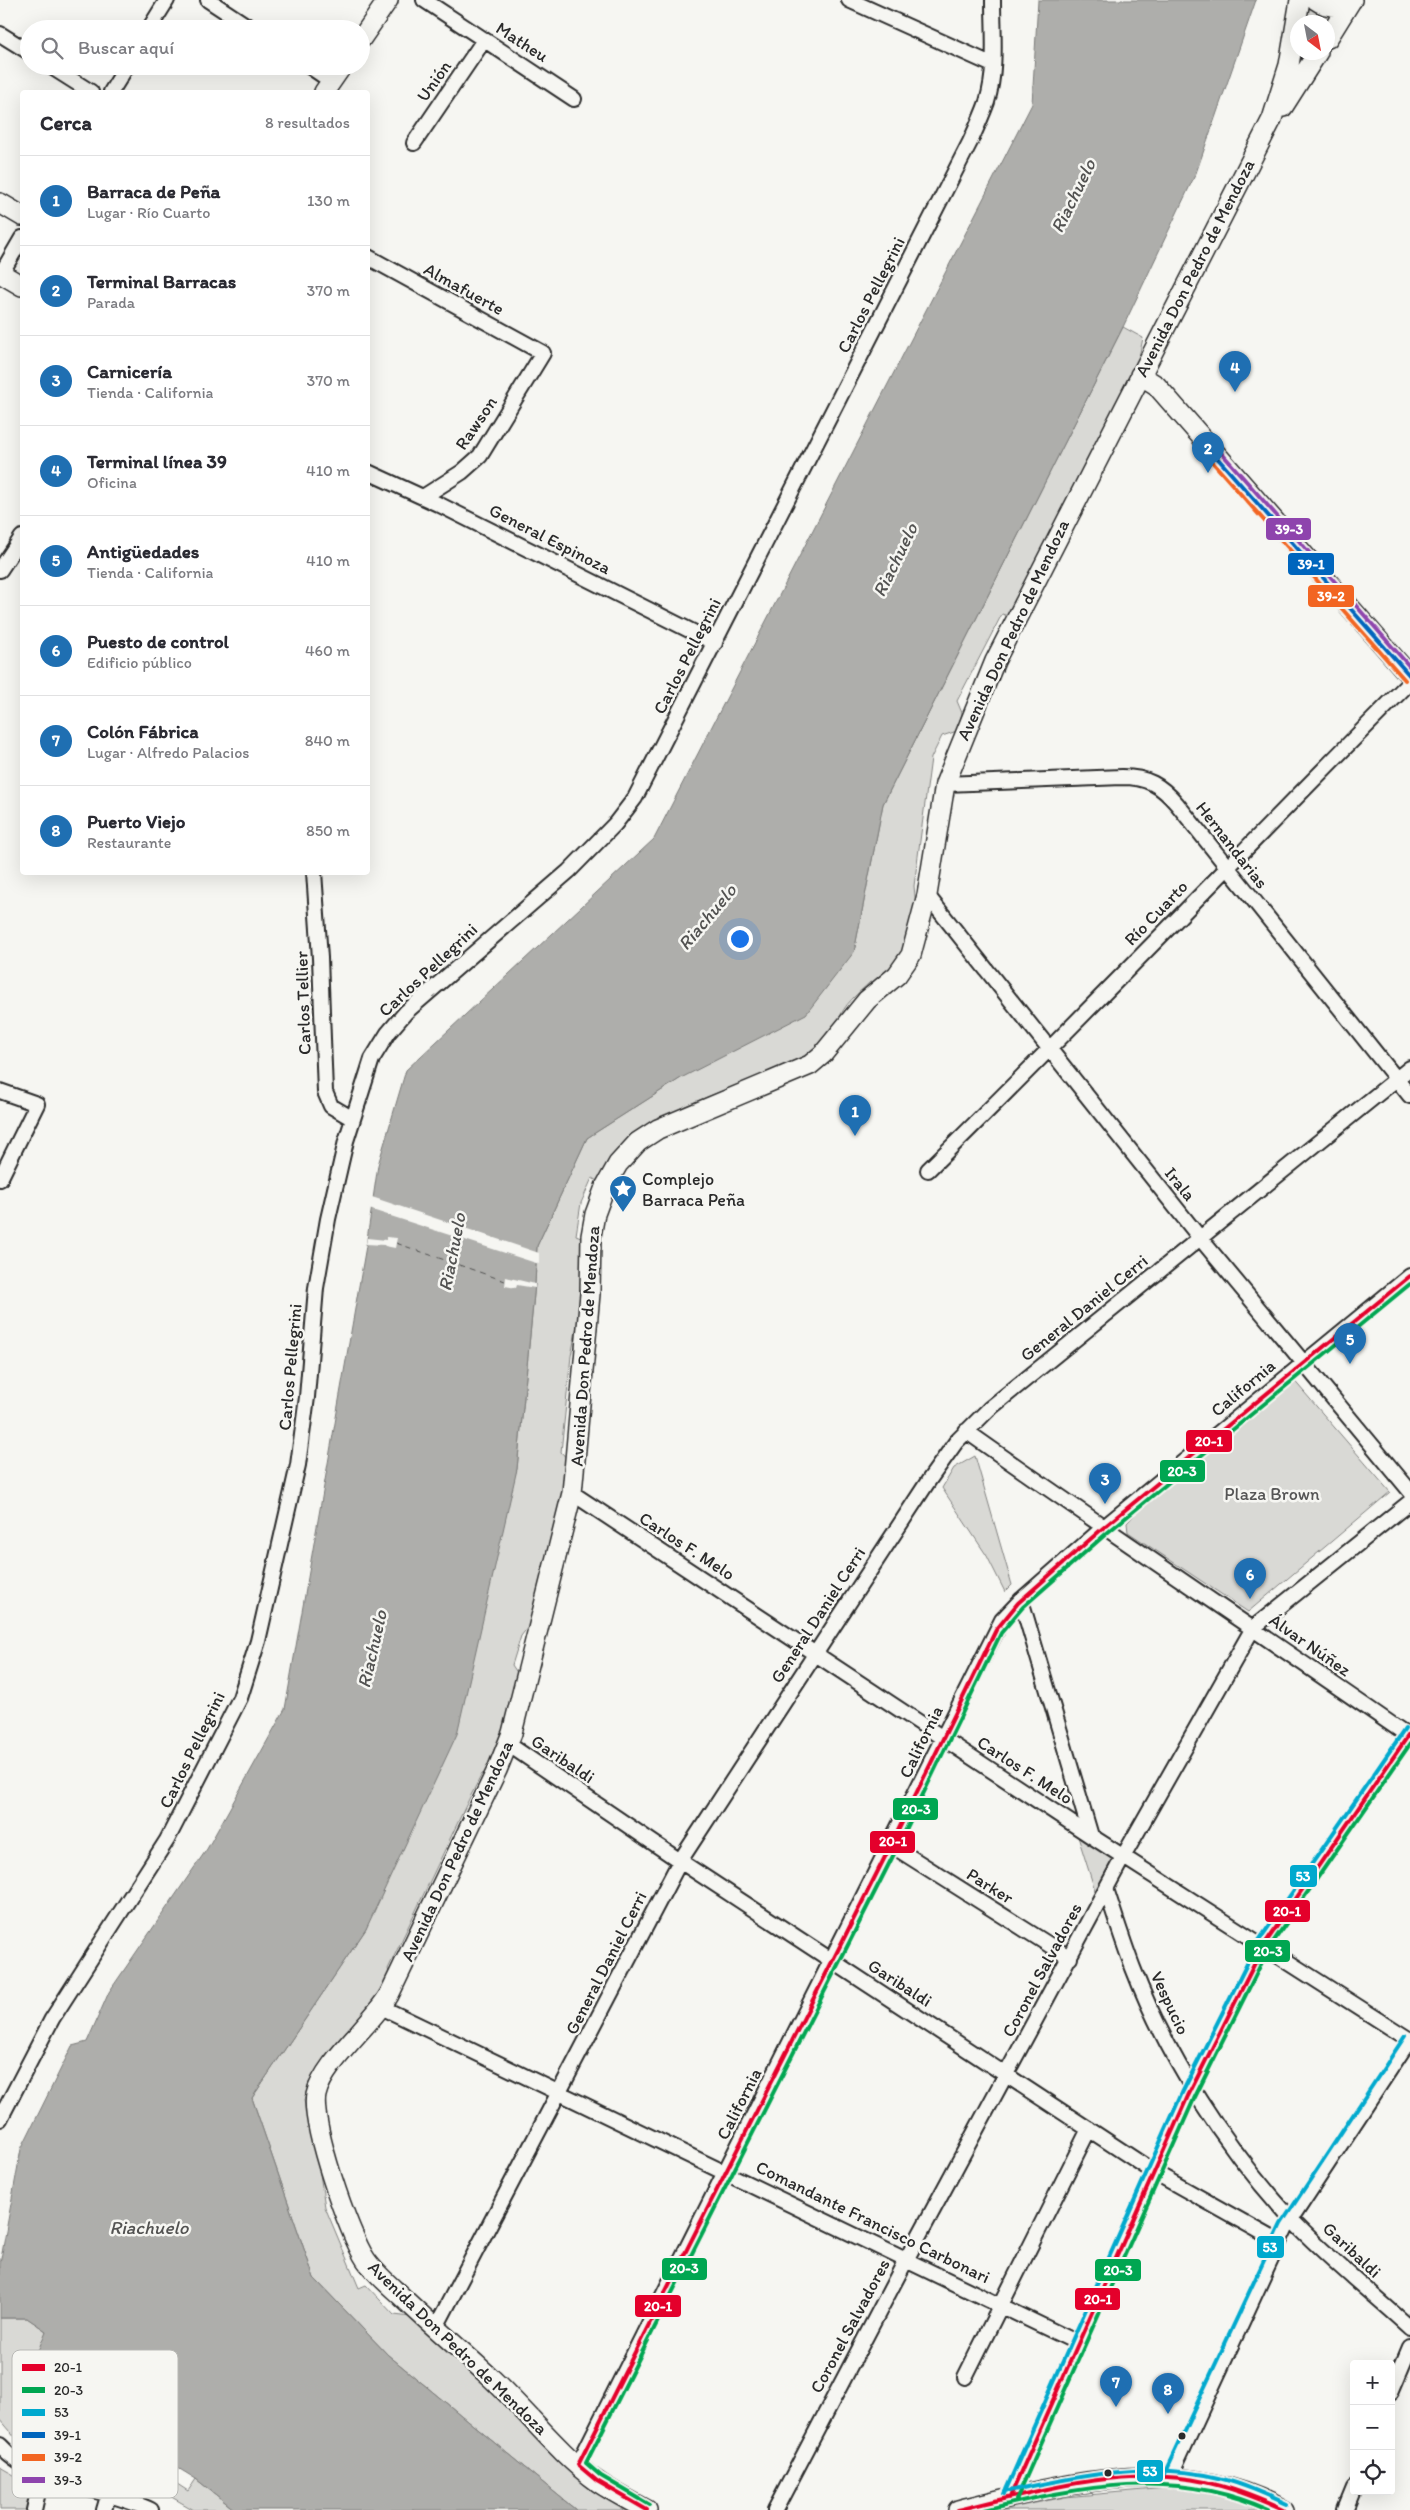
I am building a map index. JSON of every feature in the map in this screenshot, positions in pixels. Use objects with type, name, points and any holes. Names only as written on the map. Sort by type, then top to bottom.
[{"type":"main road","points":[[370,26],[388,0]]},
{"type":"main road","name":"Avenida Don Pedro de Mendoza","points":[[1262,140],[1283,88],[1300,0]]},
{"type":"main road","points":[[1316,0],[1333,6],[1352,0]]},
{"type":"main road","points":[[1335,27],[1352,0]]},
{"type":"main road","name":"Avenida Don Pedro de Mendoza","points":[[646,2510],[597,2482],[489,2376],[435,2330],[376,2272],[354,2238],[319,2131],[315,2102],[321,2081],[381,2007],[508,1744],[552,1580],[572,1493],[590,1294],[591,1236],[597,1206],[611,1174],[634,1146],[658,1129],[795,1073],[810,1065],[823,1054],[868,1000],[896,975],[905,964],[914,947],[927,894],[945,784],[961,740],[1008,634],[1262,140],[1313,60]]},
{"type":"main road","points":[[0,203],[20,215]]},
{"type":"main road","points":[[0,274],[20,285]]},
{"type":"main road","points":[[1140,375],[1156,385],[1410,676]]},
{"type":"main road","points":[[958,2510],[1010,2497],[1115,2478],[1170,2477],[1213,2482],[1232,2487],[1284,2510]]},
{"type":"street","points":[[154,20],[166,0]]},
{"type":"street","points":[[208,0],[238,20]]},
{"type":"street","name":"Matheu","points":[[424,0],[574,99]]},
{"type":"street","points":[[849,0],[993,65]]},
{"type":"street","name":"Carlos Pellegrini","points":[[0,2119],[52,2019],[167,1840],[240,1698],[258,1641],[298,1465],[307,1404],[316,1288],[331,1204],[353,1118],[372,1059],[388,1032],[400,1019],[471,953],[569,870],[626,811],[644,782],[970,142],[987,102],[993,65],[993,0]]},
{"type":"street","points":[[0,34],[20,46]]},
{"type":"street","name":"Unión","points":[[414,143],[484,40]]},
{"type":"street","points":[[64,75],[88,90]]},
{"type":"street","points":[[112,90],[121,75]]},
{"type":"street","points":[[0,274],[20,241]]},
{"type":"street","name":"Almafuerte","points":[[370,258],[543,353]]},
{"type":"street","name":"Rawson","points":[[423,497],[462,472],[480,456],[543,353]]},
{"type":"street","name":"General Espinoza","points":[[370,473],[423,497],[715,643]]},
{"type":"street","points":[[1,565],[20,540]]},
{"type":"street","name":"Río Cuarto","points":[[928,1170],[1049,1051],[1410,682]]},
{"type":"street","name":"Hernandarias","points":[[945,784],[1122,777],[1149,780],[1170,796],[1410,1096]]},
{"type":"street","name":"Carlos Tellier","points":[[314,875],[320,958],[325,1092],[331,1106],[353,1118]]},
{"type":"street","name":"Irala","points":[[927,894],[1049,1051],[1200,1238],[1410,1491]]},
{"type":"street","name":"General Daniel Cerri","points":[[435,2330],[680,1861],[814,1653],[927,1484],[966,1431],[989,1409],[1410,1068]]},
{"type":"street","points":[[0,1091],[37,1104],[0,1179]]},
{"type":"street","name":"California","points":[[578,2465],[891,1845],[996,1630],[1008,1613],[1021,1600],[1103,1528],[1410,1276]]},
{"type":"street","name":"Álvar Núñez","points":[[966,1431],[1103,1528],[1409,1735]]},
{"type":"street","name":"Carlos F. Melo","points":[[572,1493],[1123,1857],[1264,1945],[1410,2040]]},
{"type":"street","name":"Coronel Salvadores","points":[[775,2510],[906,2260],[1123,1857],[1253,1628],[1410,1502]]},
{"type":"street","points":[[1021,1600],[1091,1836]]},
{"type":"street","points":[[1010,2497],[1192,2088],[1264,1945],[1409,1735]]},
{"type":"street","name":"Garibaldi","points":[[508,1744],[680,1861],[1154,2172],[1280,2242]]},
{"type":"street","name":"Parker","points":[[891,1845],[1070,1958]]},
{"type":"street","name":"Vespucio","points":[[1106,1889],[1133,1969],[1148,2003],[1192,2088],[1236,2152],[1291,2219]]},
{"type":"street","name":"Comandante Francisco Carbonari","points":[[381,2007],[1001,2304],[1078,2343]]},
{"type":"street","points":[[1170,2477],[1291,2219],[1410,2040]]},
{"type":"street","points":[[965,2377],[1089,2129]]},
{"type":"street","name":"Garibaldi","points":[[1291,2219],[1410,2328]]},
{"type":"street","points":[[1395,2383],[1410,2347]]},
{"type":"street","points":[[0,2445],[12,2456]]},
{"type":"street","points":[[1345,2510],[1351,2495]]},
{"type":"street","points":[[104,2510],[108,2498]]},
{"type":"street","points":[[121,2498],[151,2510]]},
{"type":"green space","points":[[1305,0],[1342,9],[1335,16],[1302,15]]},
{"type":"green space","points":[[1123,327],[1143,338],[1138,362],[1008,616],[1002,614],[957,701],[962,713],[957,731],[942,736],[931,758],[914,886],[917,917],[909,946],[893,971],[875,986],[870,982],[852,1000],[844,1010],[839,1021],[808,1056],[685,1106],[654,1125],[599,1182],[592,1178],[581,1203],[576,1235],[581,1237],[581,1305],[571,1356],[561,1452],[569,1461],[564,1499],[532,1622],[521,1636],[512,1665],[518,1674],[492,1770],[482,1774],[469,1799],[388,1969],[391,1979],[374,2004],[309,2082],[304,2100],[307,2119],[315,2141],[325,2207],[359,2288],[366,2285],[394,2315],[411,2317],[460,2359],[591,2486],[627,2510],[576,2510],[388,2355],[314,2278],[252,2098],[366,1929],[517,1469],[537,1246],[587,1138],[681,1078],[854,952],[883,804]]},
{"type":"green space","name":"Plaza Brown","points":[[1292,1378],[1390,1492],[1248,1612],[1128,1532],[1127,1523],[1140,1509]]},
{"type":"green space","points":[[975,1456],[1012,1585],[1005,1592],[987,1556],[942,1488],[954,1468]]},
{"type":"green space","points":[[1074,1824],[1123,1857],[1099,1903]]},
{"type":"green space","points":[[0,2318],[27,2318],[46,2331],[44,2350],[12,2350],[12,2433],[0,2419]]},
{"type":"green space","points":[[0,2467],[12,2474],[12,2498],[30,2498],[26,2510],[0,2510]]},
{"type":"green space","points":[[196,2479],[235,2510],[194,2510],[173,2498],[178,2498],[178,2485],[188,2491]]},
{"type":"green space","points":[[1178,2487],[1250,2501],[1263,2510],[1001,2510],[1065,2497]]},
{"type":"water","name":"Riachuelo","points":[[1038,0],[1256,0],[1196,173],[1123,327],[883,804],[854,952],[806,1014],[681,1078],[587,1138],[537,1246],[517,1469],[457,1734],[366,1929],[252,2098],[314,2278],[388,2355],[576,2510],[235,2510],[196,2479],[178,2468],[178,2350],[38,2350],[46,2331],[27,2318],[0,2318],[0,2264],[21,2149],[72,2046],[87,2042],[109,1992],[207,1849],[285,1709],[366,1246],[378,1165],[406,1070],[654,839],[1032,104]]},
{"type":"pier","points":[[372,1197],[539,1253],[539,1264],[369,1209]]},
{"type":"pier","points":[[386,1237],[397,1238],[395,1248],[366,1244],[367,1238],[386,1240]]},
{"type":"pier","points":[[506,1277],[535,1284],[535,1288],[517,1285],[516,1288],[505,1286]]},
{"type":"ferry route","points":[[396,1243],[505,1281]]},
{"type":"transit line","name":"39-3","points":[[1217,448],[1410,667]]},
{"type":"transit line","name":"39-1","points":[[1212,452],[1410,676]]},
{"type":"transit line","name":"39-2","points":[[1207,456],[1405,680]]},
{"type":"transit line","name":"20-1","points":[[647,2510],[597,2481],[578,2465],[891,1845],[996,1630],[1018,1603],[1103,1528],[1410,1276]]},
{"type":"transit line","name":"20-3","points":[[650,2505],[601,2476],[586,2463],[897,1848],[1001,1633],[1023,1607],[1107,1533],[1410,1284]]},
{"type":"transit line","name":"53","points":[[1004,2494],[1182,2093],[1258,1942],[1405,1729]]},
{"type":"transit line","name":"20-1","points":[[1010,2497],[1188,2096],[1264,1945],[1410,1733]]},
{"type":"transit line","name":"20-3","points":[[1016,2500],[1194,2099],[1269,1948],[1410,1744]]},
{"type":"transit line","name":"53","points":[[1164,2474],[1281,2224],[1405,2036]]},
{"type":"transit line","name":"53","points":[[1009,2491],[1061,2480],[1114,2472],[1167,2471],[1193,2473],[1228,2480],[1287,2504]]},
{"type":"transit line","name":"20-1","points":[[958,2510],[1081,2482],[1143,2477],[1174,2478],[1215,2484],[1265,2501],[1284,2510]]},
{"type":"transit line","name":"20-3","points":[[984,2510],[1056,2494],[1127,2485],[1163,2485],[1198,2488],[1233,2497],[1269,2510]]},
{"type":"place","name":"Terminal línea 39","points":[[1235,392]]},
{"type":"place","name":"Terminal Barracas","points":[[1208,473]]},
{"type":"place","name":"Barraca de Peña","points":[[855,1136]]},
{"type":"place","name":"Complejo Barraca Peña","points":[[623,1213]]},
{"type":"place","name":"Antigüedades","points":[[1350,1364]]},
{"type":"place","name":"Carnicería","points":[[1105,1504]]},
{"type":"place","name":"Puesto de control","points":[[1250,1599]]},
{"type":"place","name":"Colón Fábrica","points":[[1116,2407]]},
{"type":"place","name":"Puerto Viejo","points":[[1168,2414]]}]
